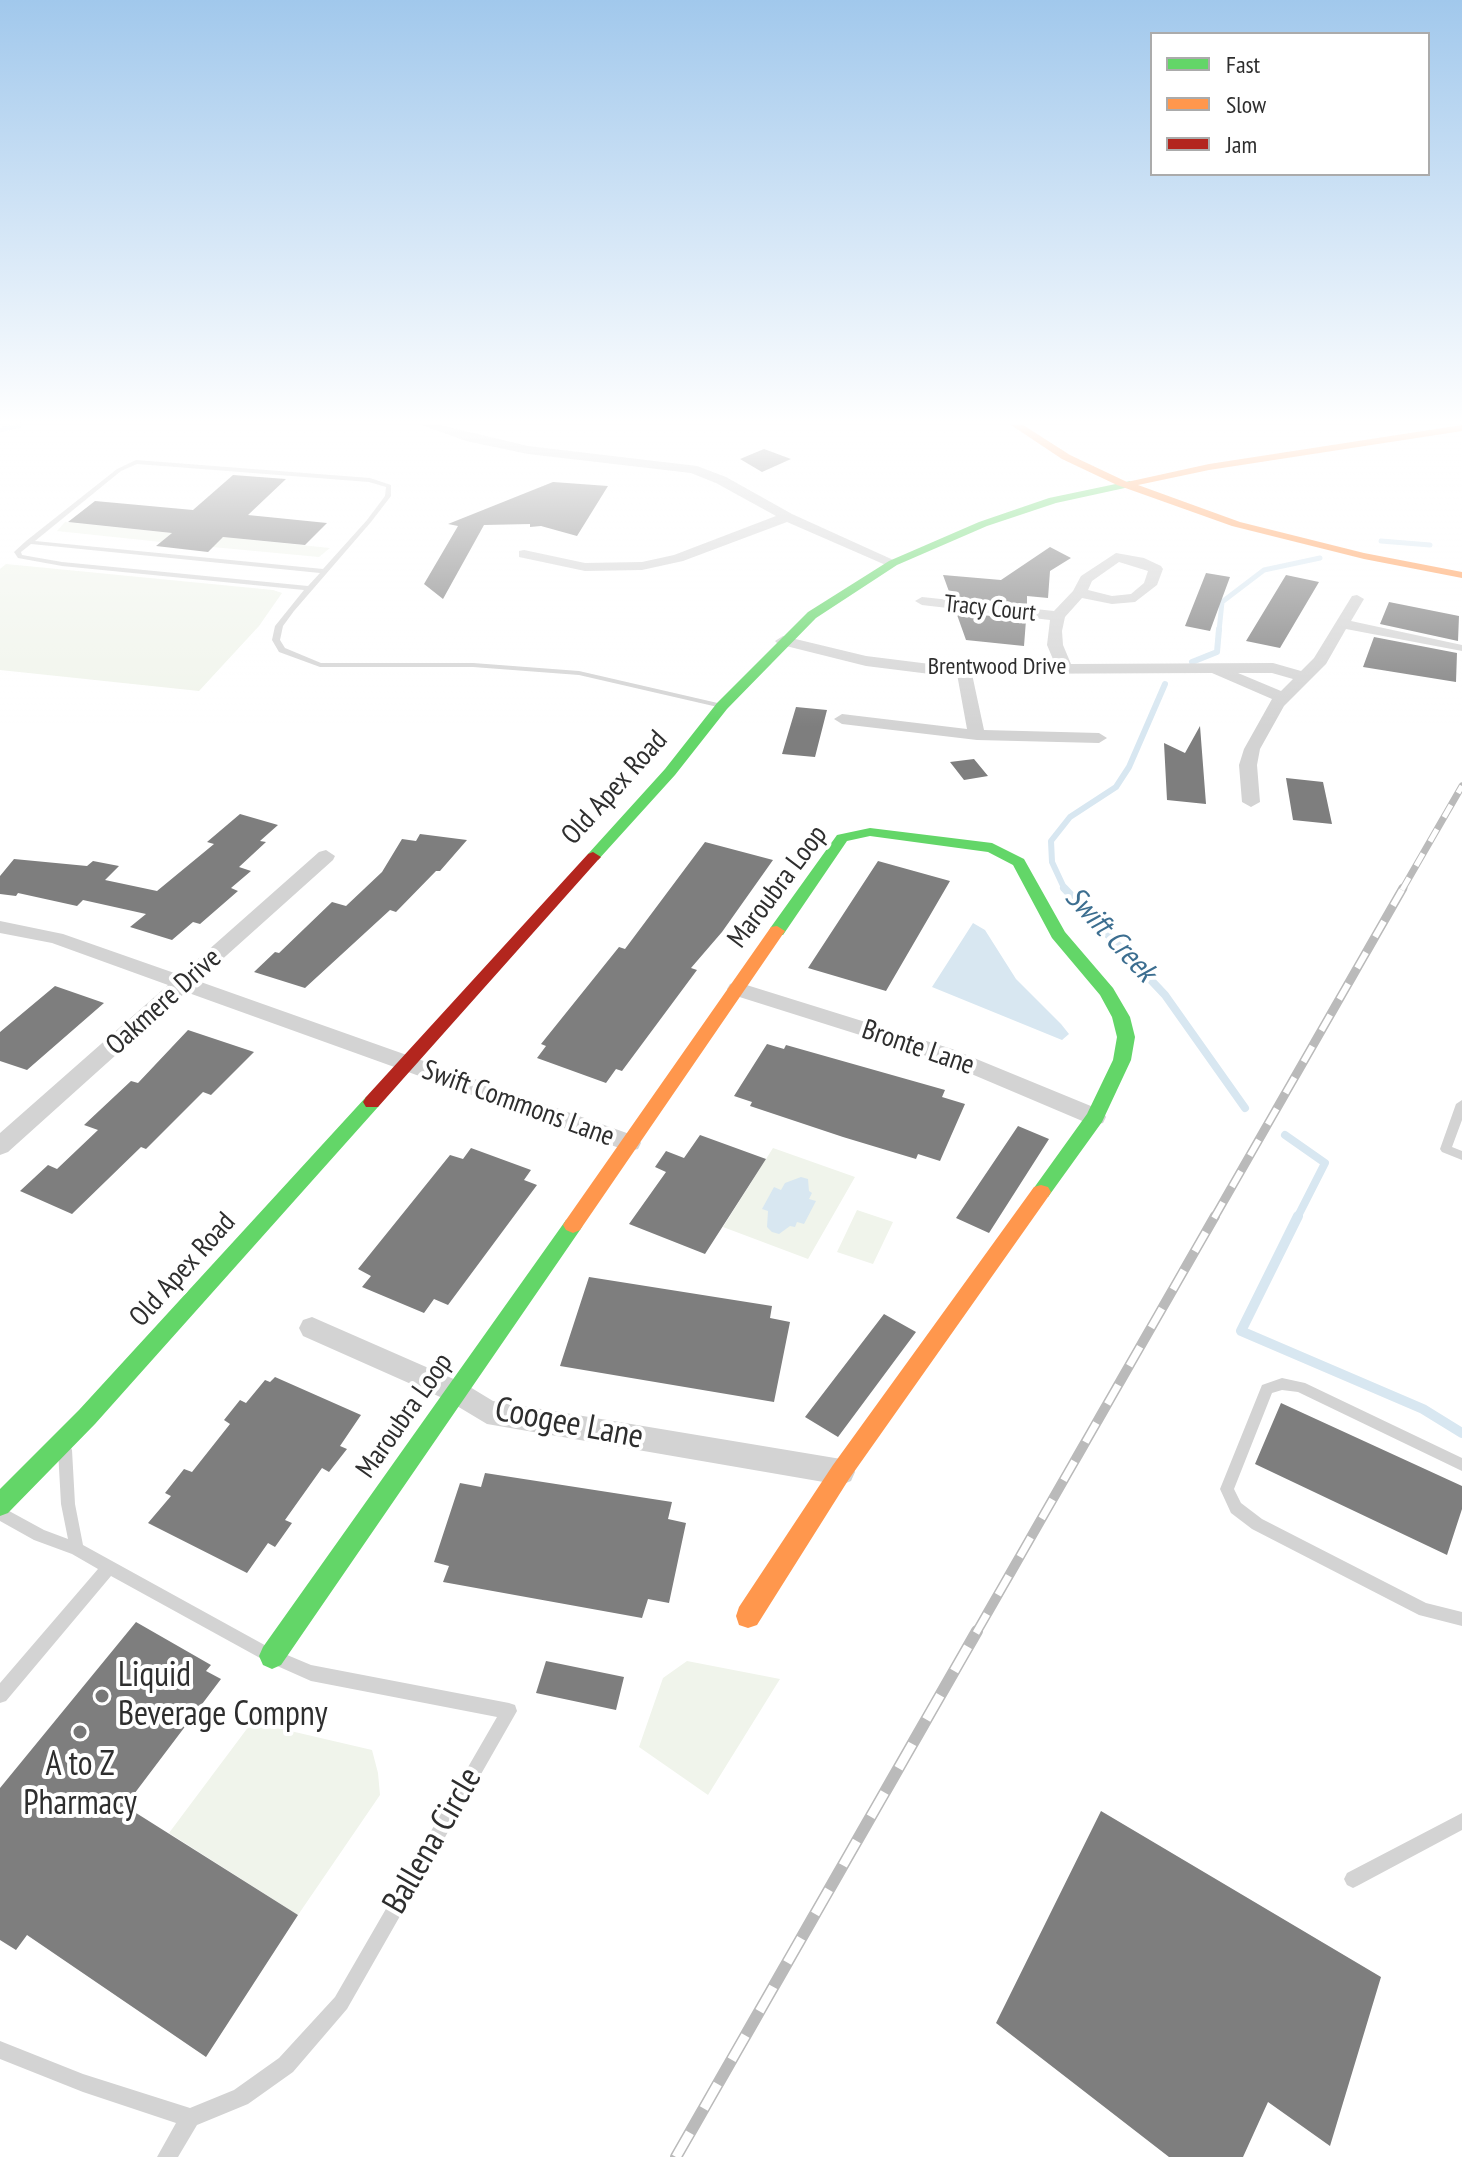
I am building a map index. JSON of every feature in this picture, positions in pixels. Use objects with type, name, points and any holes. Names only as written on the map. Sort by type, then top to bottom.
[{"type":"main road","name":"Old Apex Road","points":[[0,1505],[64,1440],[407,1064],[531,922],[670,772],[722,706],[783,641],[812,615],[893,563],[986,526]]},
{"type":"main road","points":[[1244,526],[1364,556],[1462,575]]},
{"type":"main road","name":"Maroubra Loop","points":[[272,1656],[842,838],[870,832],[962,843],[1006,853],[1019,862],[1058,934],[1107,992],[1121,1017],[1126,1037],[1122,1060],[1095,1117],[841,1472],[748,1616]]},
{"type":"street","points":[[524,554],[585,567],[642,566],[678,558],[764,526]]},
{"type":"street","points":[[807,526],[893,563]]},
{"type":"street","points":[[1064,666],[1055,645],[1054,631],[1058,616],[1079,593],[1086,579],[1110,559],[1124,558],[1156,569],[1150,585],[1135,598],[1112,600],[1079,593]]},
{"type":"street","points":[[1251,802],[1248,765],[1252,749],[1277,704],[1320,661],[1357,599]]},
{"type":"street","name":"Tracy Court","points":[[922,601],[1058,616]]},
{"type":"street","points":[[1343,624],[1457,648]]},
{"type":"street","name":"Brentwood Drive","points":[[783,641],[866,661],[964,671],[1064,666],[1273,668],[1305,677]]},
{"type":"street","name":"Brentwood Drive","points":[[1213,668],[1283,698]]},
{"type":"street","points":[[964,671],[977,735]]},
{"type":"street","points":[[842,719],[977,735],[1099,738]]},
{"type":"street","name":"Oakmere Drive","points":[[0,1146],[326,856]]},
{"type":"street","name":"Swift Commons Lane","points":[[0,927],[56,938],[630,1143]]},
{"type":"street","name":"Bronte Lane","points":[[737,989],[944,1054],[1095,1117]]},
{"type":"street","name":"Coogee Lane","points":[[312,1328],[456,1392],[487,1412],[841,1472]]},
{"type":"lane","points":[[49,526],[17,552],[20,557],[310,588]]},
{"type":"lane","points":[[365,526],[279,626],[276,640],[282,650],[320,665],[473,665],[579,673],[722,706]]},
{"type":"lane","points":[[28,542],[325,571]]},
{"type":"lane","points":[[1462,1104],[1446,1149],[1462,1156]]},
{"type":"lane","points":[[1462,1465],[1300,1387],[1282,1384],[1267,1389],[1227,1489],[1236,1508],[1257,1524],[1424,1610],[1462,1619]]},
{"type":"lane","points":[[64,1440],[68,1504],[77,1549]]},
{"type":"lane","name":"Ballena Circle","points":[[0,1513],[39,1535],[77,1549],[272,1656],[311,1673],[509,1711],[341,2003],[286,2065],[241,2097],[190,2118]]},
{"type":"lane","points":[[0,1695],[109,1567]]},
{"type":"lane","points":[[1353,1879],[1462,1821]]},
{"type":"lane","points":[[0,2050],[97,2088],[190,2118],[167,2157]]},
{"type":"shaded area","points":[[62,526],[101,526],[172,533],[161,542],[57,531]]},
{"type":"shaded area","points":[[223,537],[330,548],[319,557],[212,547]]},
{"type":"shaded area","points":[[6,564],[282,593],[259,626],[199,691],[0,670],[0,569]]},
{"type":"shaded area","points":[[973,923],[985,930],[1016,979],[1069,1034],[1062,1040],[932,987]]},
{"type":"shaded area","points":[[773,1148],[855,1177],[808,1259],[723,1227]]},
{"type":"shaded area","points":[[801,1177],[808,1179],[812,1193],[809,1199],[816,1201],[804,1224],[797,1222],[795,1227],[790,1226],[779,1234],[772,1232],[767,1227],[768,1211],[762,1209],[774,1187],[781,1190],[785,1183]]},
{"type":"shaded area","points":[[857,1210],[893,1222],[873,1264],[837,1252]]},
{"type":"shaded area","points":[[687,1661],[780,1679],[708,1795],[639,1747],[663,1678]]},
{"type":"shaded area","points":[[252,1722],[372,1750],[378,1773],[380,1795],[298,1915],[169,1833]]},
{"type":"building","points":[[103,526],[324,526],[305,545],[223,537],[208,552],[156,546],[172,533]]},
{"type":"building","points":[[458,526],[484,526],[443,599],[424,584]]},
{"type":"building","points":[[530,526],[583,526],[577,536],[541,526]]},
{"type":"building","points":[[1050,547],[1071,558],[1050,571],[1048,598],[1027,596],[1027,605],[951,597],[943,575],[1001,580]]},
{"type":"building","points":[[1206,573],[1230,577],[1210,631],[1185,626]]},
{"type":"building","points":[[1286,575],[1319,582],[1280,648],[1246,641]]},
{"type":"building","points":[[1389,602],[1459,616],[1458,641],[1380,624]]},
{"type":"building","points":[[956,612],[1026,620],[1024,646],[966,640]]},
{"type":"building","points":[[1374,637],[1457,653],[1456,682],[1363,667]]},
{"type":"building","points":[[796,707],[827,710],[815,757],[782,754]]},
{"type":"building","points":[[1200,726],[1206,804],[1167,800],[1164,743],[1185,753]]},
{"type":"building","points":[[974,759],[988,776],[964,780],[950,762]]},
{"type":"building","points":[[1286,778],[1323,782],[1332,824],[1293,820]]},
{"type":"building","points":[[240,814],[278,825],[260,841],[266,842],[239,867],[251,871],[231,888],[238,891],[200,924],[193,922],[172,940],[130,927],[146,914],[83,900],[77,906],[18,893],[16,896],[0,894],[0,876],[14,859],[87,866],[93,861],[119,866],[105,880],[157,891],[214,844],[207,842]]},
{"type":"building","points":[[420,834],[467,840],[440,871],[436,871],[396,912],[390,910],[305,988],[254,972],[275,952],[279,953],[332,902],[346,906],[382,872],[402,839],[416,841]]},
{"type":"building","points":[[705,842],[773,860],[722,932],[691,968],[697,970],[622,1071],[616,1069],[606,1083],[537,1058],[546,1046],[541,1044],[619,947],[625,949]]},
{"type":"building","points":[[878,861],[950,881],[886,991],[808,968]]},
{"type":"building","points":[[55,986],[104,1003],[27,1070],[0,1061],[0,1032]]},
{"type":"building","points":[[188,1030],[254,1052],[211,1095],[203,1092],[146,1149],[141,1147],[72,1214],[20,1191],[48,1165],[57,1169],[98,1130],[84,1125],[131,1081],[138,1083]]},
{"type":"building","points":[[767,1044],[784,1049],[786,1045],[945,1090],[942,1097],[965,1104],[940,1161],[918,1154],[916,1159],[843,1137],[750,1106],[752,1102],[734,1096]]},
{"type":"building","points":[[1018,1126],[1049,1139],[989,1233],[956,1218]]},
{"type":"building","points":[[700,1135],[766,1159],[705,1254],[629,1224],[666,1172],[655,1167],[666,1151],[684,1158]]},
{"type":"building","points":[[471,1148],[531,1170],[524,1180],[537,1185],[448,1305],[434,1299],[424,1313],[362,1287],[371,1276],[358,1269],[450,1155],[463,1159]]},
{"type":"building","points":[[589,1277],[772,1306],[770,1318],[790,1322],[774,1402],[560,1366]]},
{"type":"building","points":[[884,1314],[916,1332],[838,1437],[805,1417]]},
{"type":"building","points":[[275,1377],[361,1415],[340,1446],[347,1449],[329,1472],[322,1468],[285,1520],[292,1523],[275,1547],[268,1543],[247,1573],[148,1523],[171,1496],[165,1493],[184,1469],[192,1472],[230,1424],[224,1420],[240,1400],[246,1403],[265,1380],[270,1382]]},
{"type":"building","points":[[1281,1403],[1462,1486],[1462,1509],[1447,1555],[1255,1464]]},
{"type":"building","points":[[485,1473],[672,1502],[668,1519],[686,1523],[669,1603],[648,1599],[642,1618],[443,1582],[449,1566],[434,1562],[460,1483],[481,1487]]},
{"type":"building","points":[[136,1622],[211,1665],[206,1671],[221,1679],[125,1806],[298,1915],[206,2057],[27,1935],[16,1950],[0,1940],[0,1788]]},
{"type":"building","points":[[546,1661],[624,1677],[616,1710],[536,1693]]},
{"type":"building","points":[[1101,1811],[1381,1977],[1330,2146],[1268,2102],[1243,2157],[1169,2157],[996,2023]]},
{"type":"waterway","name":"Swift Creek","points":[[1381,541],[1430,545]]},
{"type":"waterway","name":"Swift Creek","points":[[1219,631],[1222,602],[1264,570],[1320,558]]},
{"type":"waterway","name":"Swift Creek","points":[[1192,662],[1217,652],[1219,629]]},
{"type":"waterway","name":"Swift Creek","points":[[1064,888],[1052,862],[1051,841],[1070,817],[1116,787],[1129,767],[1165,684]]},
{"type":"waterway","name":"Swift Creek","points":[[1064,888],[1165,995],[1245,1108]]},
{"type":"waterway","name":"Swift Creek","points":[[1285,1135],[1325,1163],[1297,1217]]},
{"type":"waterway","name":"Swift Creek","points":[[1297,1217],[1241,1331],[1423,1409],[1462,1433]]},
{"type":"railway","points":[[1402,890],[1462,786]]},
{"type":"railway","points":[[1214,1218],[1403,888]]},
{"type":"railway","points":[[976,1633],[1215,1216]]},
{"type":"railway","points":[[676,2157],[977,1631]]},
{"type":"traffic: fast","points":[[593,857],[670,772],[722,706],[812,615],[893,563],[979,526]]},
{"type":"traffic: fast","points":[[777,931],[842,838],[870,832],[992,848],[1019,862],[1058,934],[1107,992],[1121,1017],[1126,1037],[1122,1060],[1095,1117],[1041,1192]]},
{"type":"traffic: fast","points":[[0,1505],[87,1417],[372,1102]]},
{"type":"traffic: fast","points":[[272,1656],[573,1225]]},
{"type":"traffic: slow","points":[[1243,526],[1364,556],[1462,575]]},
{"type":"traffic: slow","points":[[573,1225],[777,931]]},
{"type":"traffic: slow","points":[[748,1616],[841,1472],[1041,1192]]},
{"type":"traffic: jam","points":[[372,1102],[593,857]]},
{"type":"place","name":"Liquid Beverage Compny","points":[[102,1696]]},
{"type":"place","name":"A to Z Pharmacy","points":[[80,1732]]}]
